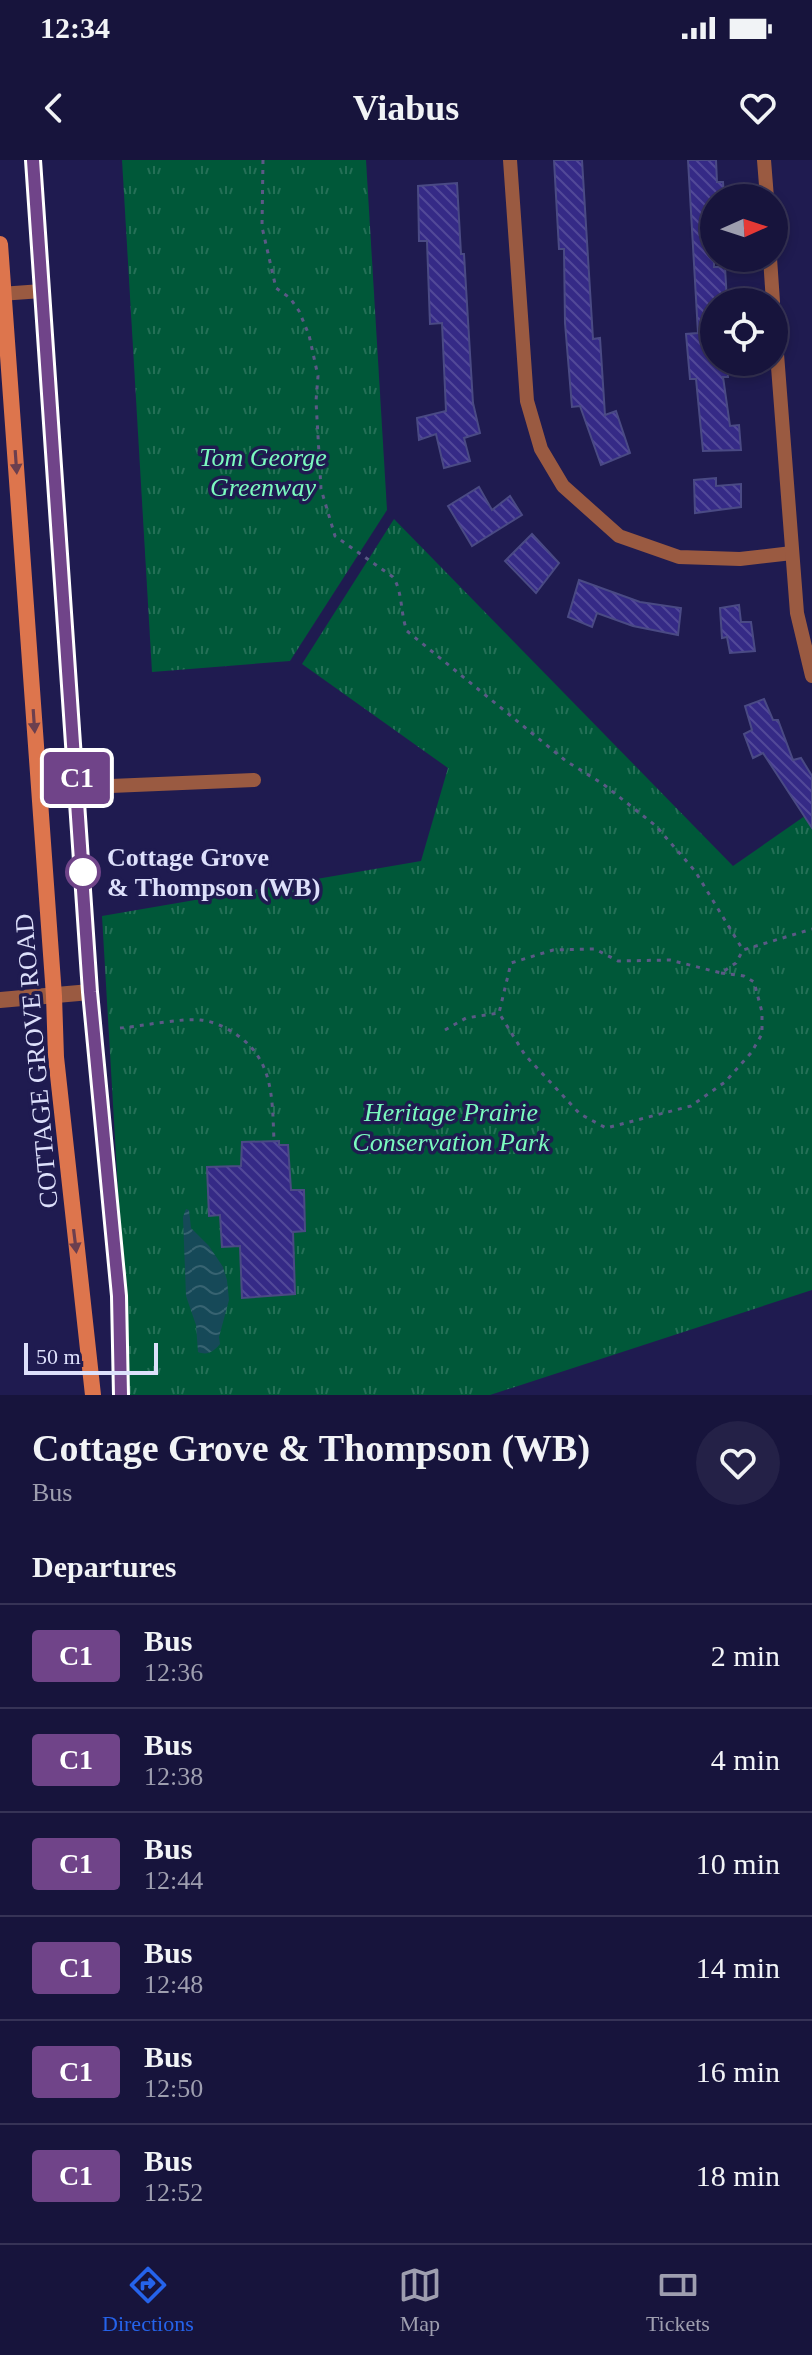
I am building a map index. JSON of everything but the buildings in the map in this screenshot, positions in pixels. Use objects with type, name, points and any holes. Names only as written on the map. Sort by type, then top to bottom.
[{"type":"main road","points":[[33,160],[90,992],[119,1296],[121,1395]]},
{"type":"main road","name":"COTTAGE GROVE ROAD","points":[[0,244],[56,1057],[93,1395]]},
{"type":"street","points":[[510,160],[527,401],[541,449],[563,486],[619,536],[679,557],[740,559],[792,553]]},
{"type":"street","points":[[764,160],[766,184]]},
{"type":"street","points":[[2,294],[42,291]]},
{"type":"street","points":[[779,376],[797,613],[812,676]]},
{"type":"street","points":[[39,789],[254,780]]},
{"type":"street","points":[[0,1000],[90,992]]},
{"type":"path","points":[[263,160],[262,227],[276,288],[290,298],[309,335],[318,376],[316,401],[321,489],[335,536],[393,577],[398,585],[401,616],[407,631],[566,761],[603,784],[656,826],[695,871],[743,950]]},
{"type":"path","points":[[721,973],[736,963],[743,950],[812,929]]},
{"type":"path","points":[[595,949],[618,961],[670,960],[721,973],[744,976],[754,982],[762,1012],[762,1034],[751,1053],[725,1082],[691,1106],[606,1128],[580,1114],[525,1055],[499,1013],[511,963],[553,950],[595,949]]},
{"type":"path","points":[[445,1030],[466,1018],[499,1013]]},
{"type":"path","points":[[120,1028],[200,1020],[226,1028],[248,1041],[263,1062],[269,1080],[274,1141]]},
{"type":"green space","name":"Tom George Greenway","points":[[122,160],[366,160],[387,510],[290,661],[152,672]]},
{"type":"green space","name":"Heritage Prairie Conservation Park","points":[[394,519],[733,866],[812,811],[812,1290],[490,1395],[130,1395],[102,916],[421,861],[448,768],[302,664]]},
{"type":"water","points":[[186,1209],[189,1210],[191,1228],[209,1246],[223,1267],[227,1280],[229,1300],[220,1344],[208,1353],[198,1352],[196,1325],[186,1296],[183,1217]]},
{"type":"bus line","name":"C1","points":[[33,160],[90,992],[119,1296],[121,1395]]},
{"type":"place","name":"Cottage Grove & Thompson (WB)","points":[[83,872]]}]
